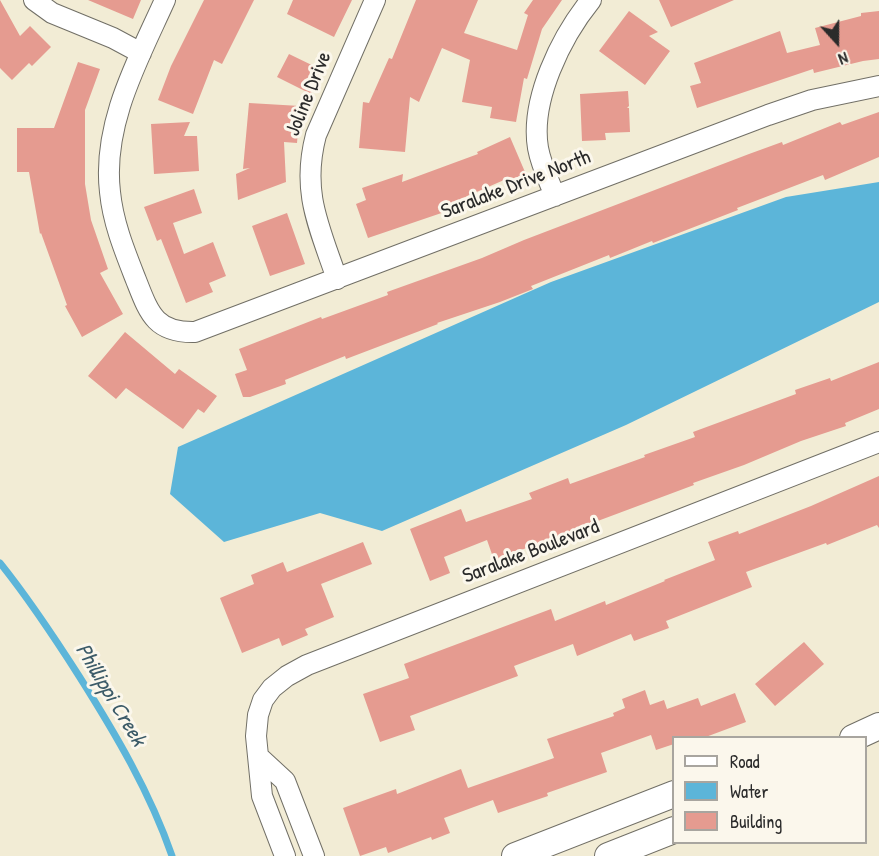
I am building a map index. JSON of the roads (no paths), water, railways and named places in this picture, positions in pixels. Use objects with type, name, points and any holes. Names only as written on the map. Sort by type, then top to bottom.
[{"type":"street","points":[[34,0],[52,13],[113,38],[141,53],[165,0]]},
{"type":"street","name":"Joline Drive","points":[[337,279],[311,196],[310,157],[316,135],[375,0]]},
{"type":"street","points":[[555,196],[540,157],[536,124],[538,107],[555,58],[591,0]]},
{"type":"street","name":"Saralake Drive North","points":[[141,53],[124,92],[113,129],[109,163],[110,193],[118,232],[146,306],[160,324],[173,331],[195,332],[812,100],[879,86]]},
{"type":"street","name":"Saralake Boulevard","points":[[285,856],[262,796],[256,736],[258,715],[263,700],[279,682],[307,665],[879,442]]},
{"type":"street","points":[[859,736],[878,729]]},
{"type":"street","points":[[259,757],[285,781],[314,856]]},
{"type":"street","points":[[515,856],[672,795]]},
{"type":"street","points":[[609,856],[672,831]]},
{"type":"water","points":[[879,182],[879,302],[626,425],[382,531],[320,513],[224,542],[170,494],[178,447],[551,282],[786,197]]},
{"type":"waterway","name":"Phillippi Creek","points":[[0,563],[51,633],[106,719],[131,763],[172,856]]}]
